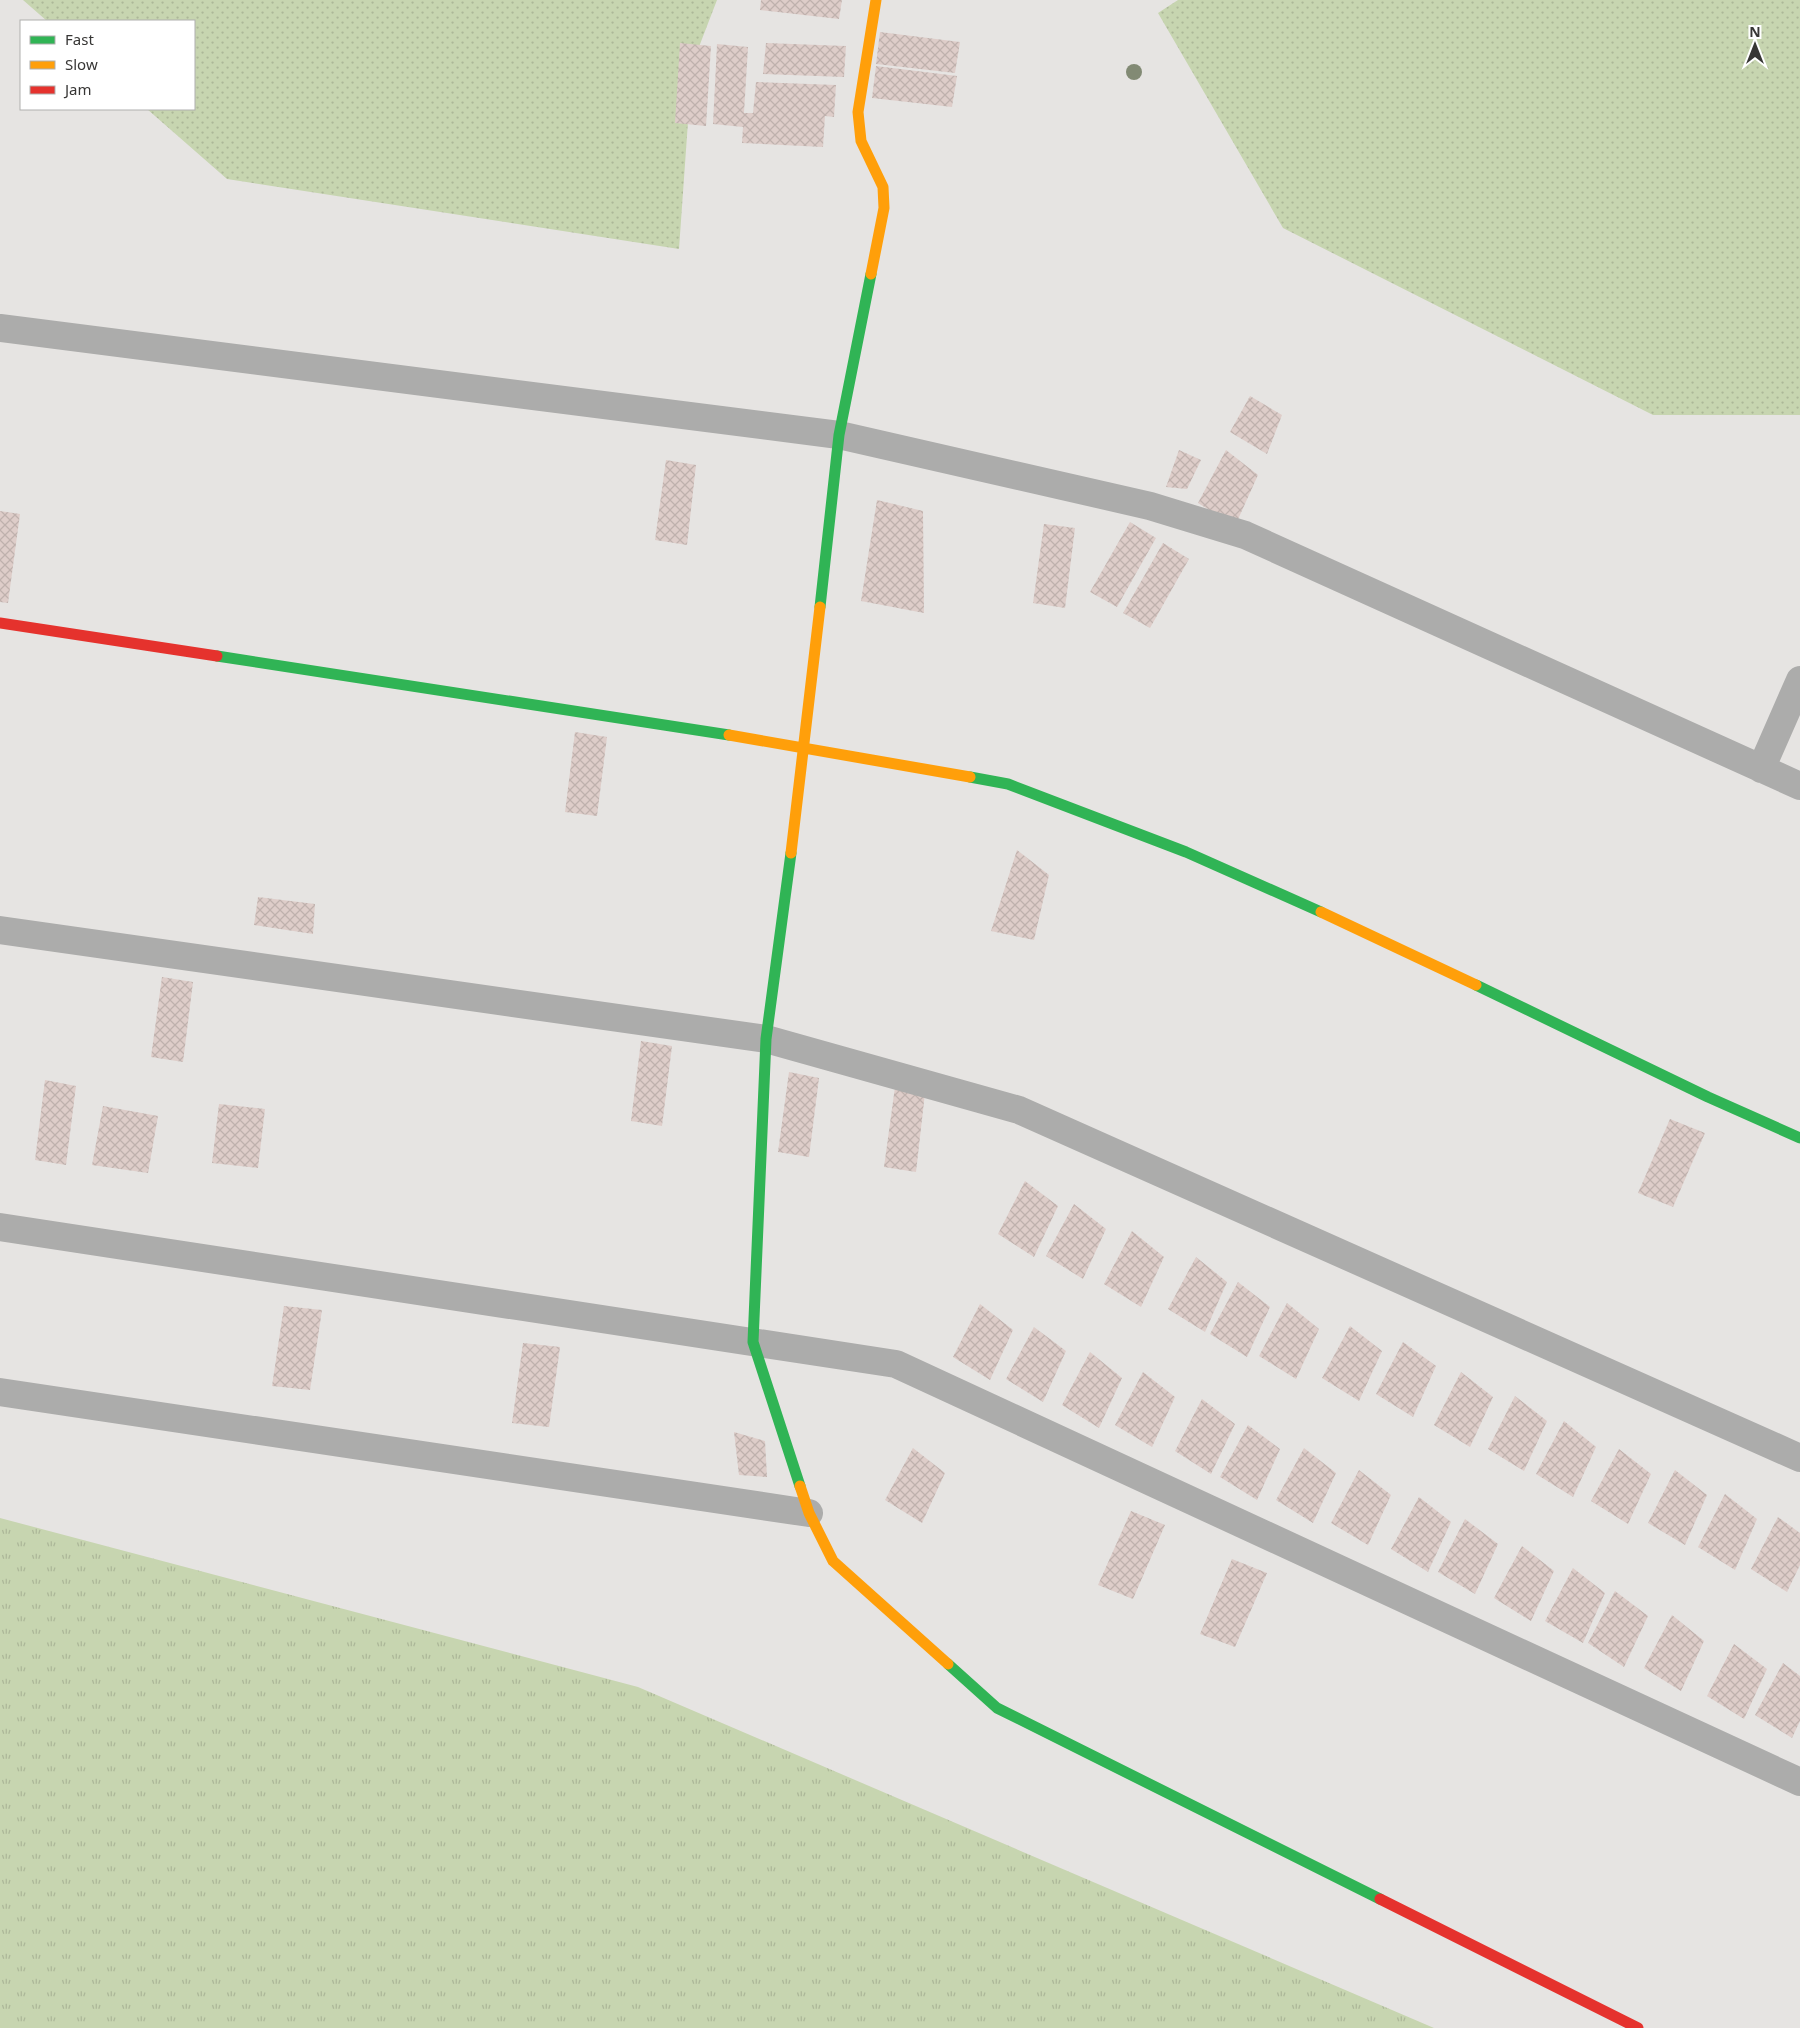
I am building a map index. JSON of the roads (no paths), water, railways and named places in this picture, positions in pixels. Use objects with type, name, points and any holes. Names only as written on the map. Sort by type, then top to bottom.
[{"type":"street","points":[[876,0],[858,112],[861,142],[883,187],[884,208],[839,436],[805,747],[766,1039],[753,1342],[809,1514],[833,1560],[997,1708],[1638,2028]]},
{"type":"street","points":[[0,328],[839,436],[1150,506],[1245,535],[1800,786]]},
{"type":"street","points":[[0,623],[805,747],[1008,784],[1186,852],[1374,935],[1708,1097],[1800,1138]]},
{"type":"street","points":[[1761,769],[1800,680]]},
{"type":"street","points":[[0,930],[766,1039],[1019,1110],[1800,1458]]},
{"type":"street","points":[[0,1227],[896,1364],[1800,1782]]},
{"type":"street","points":[[0,1392],[809,1514]]}]
